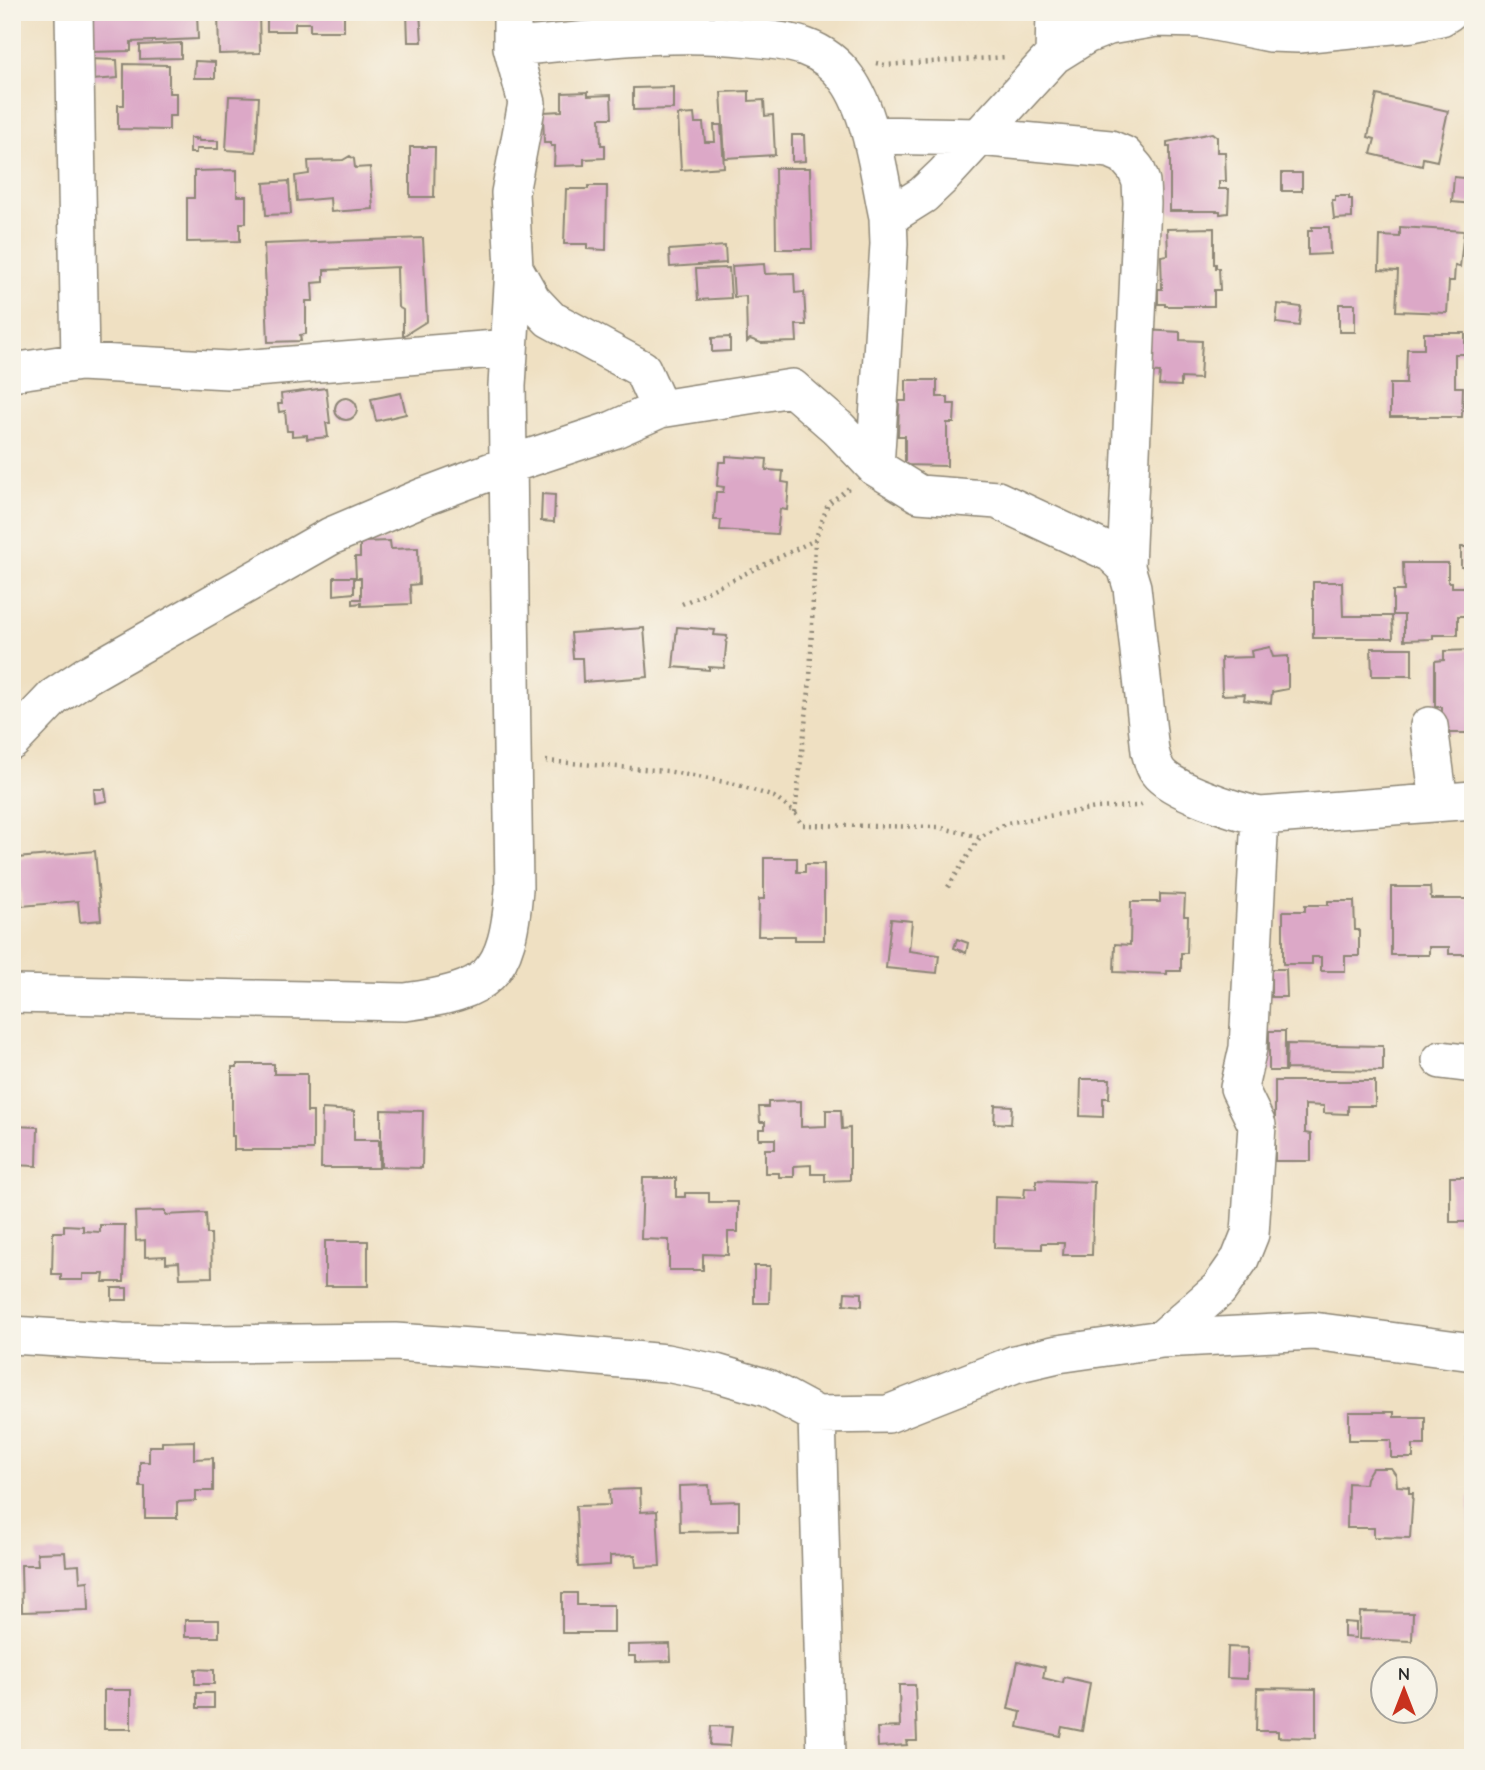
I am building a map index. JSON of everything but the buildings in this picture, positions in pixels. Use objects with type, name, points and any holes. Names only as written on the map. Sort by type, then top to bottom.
[{"type":"street","points":[[74,12],[80,362]]},
{"type":"street","points":[[1054,55],[1055,12]]},
{"type":"street","points":[[888,217],[923,195],[1054,55],[1086,35],[1109,26],[1156,18],[1201,19],[1270,33],[1299,34],[1413,23],[1441,17],[1449,12]]},
{"type":"street","points":[[12,993],[374,1003],[449,996],[479,983],[494,967],[508,939],[514,889],[508,465],[509,348],[514,268],[510,193],[527,103],[512,30],[738,37],[803,46],[827,58],[846,78],[853,88],[871,135],[888,217],[889,244],[875,467]]},
{"type":"street","points":[[871,135],[979,137],[1110,149],[1129,159],[1139,174],[1142,203],[1126,567],[1132,587],[1150,751],[1158,773],[1178,787],[1235,811],[1260,816],[1456,801],[1429,726]]},
{"type":"street","points":[[514,268],[532,300],[550,319],[642,369],[660,409]]},
{"type":"street","points":[[12,372],[80,362],[228,370],[509,348]]},
{"type":"street","points":[[12,741],[46,705],[87,675],[331,536],[423,497],[613,430],[660,409],[792,388],[838,428],[875,467],[919,494],[997,500],[1105,549],[1126,567]]},
{"type":"street","points":[[1161,1339],[1219,1289],[1240,1259],[1250,1234],[1257,1125],[1239,1087],[1248,1048],[1260,816]]},
{"type":"street","points":[[12,1335],[205,1344],[395,1342],[666,1363],[716,1373],[767,1388],[817,1415],[888,1414],[1015,1364],[1058,1354],[1161,1339],[1313,1331],[1473,1352]]},
{"type":"street","points":[[817,1415],[826,1758]]},
{"type":"path","points":[[872,62],[885,65],[1054,55]]},
{"type":"path","points":[[794,813],[810,681],[815,540],[828,503],[875,467]]},
{"type":"path","points":[[682,604],[815,540]]},
{"type":"path","points":[[514,758],[667,771],[735,783],[774,797],[794,813],[802,825],[938,827],[980,837]]},
{"type":"path","points":[[948,887],[980,837],[1007,823],[1096,808],[1137,806],[1178,787]]}]
